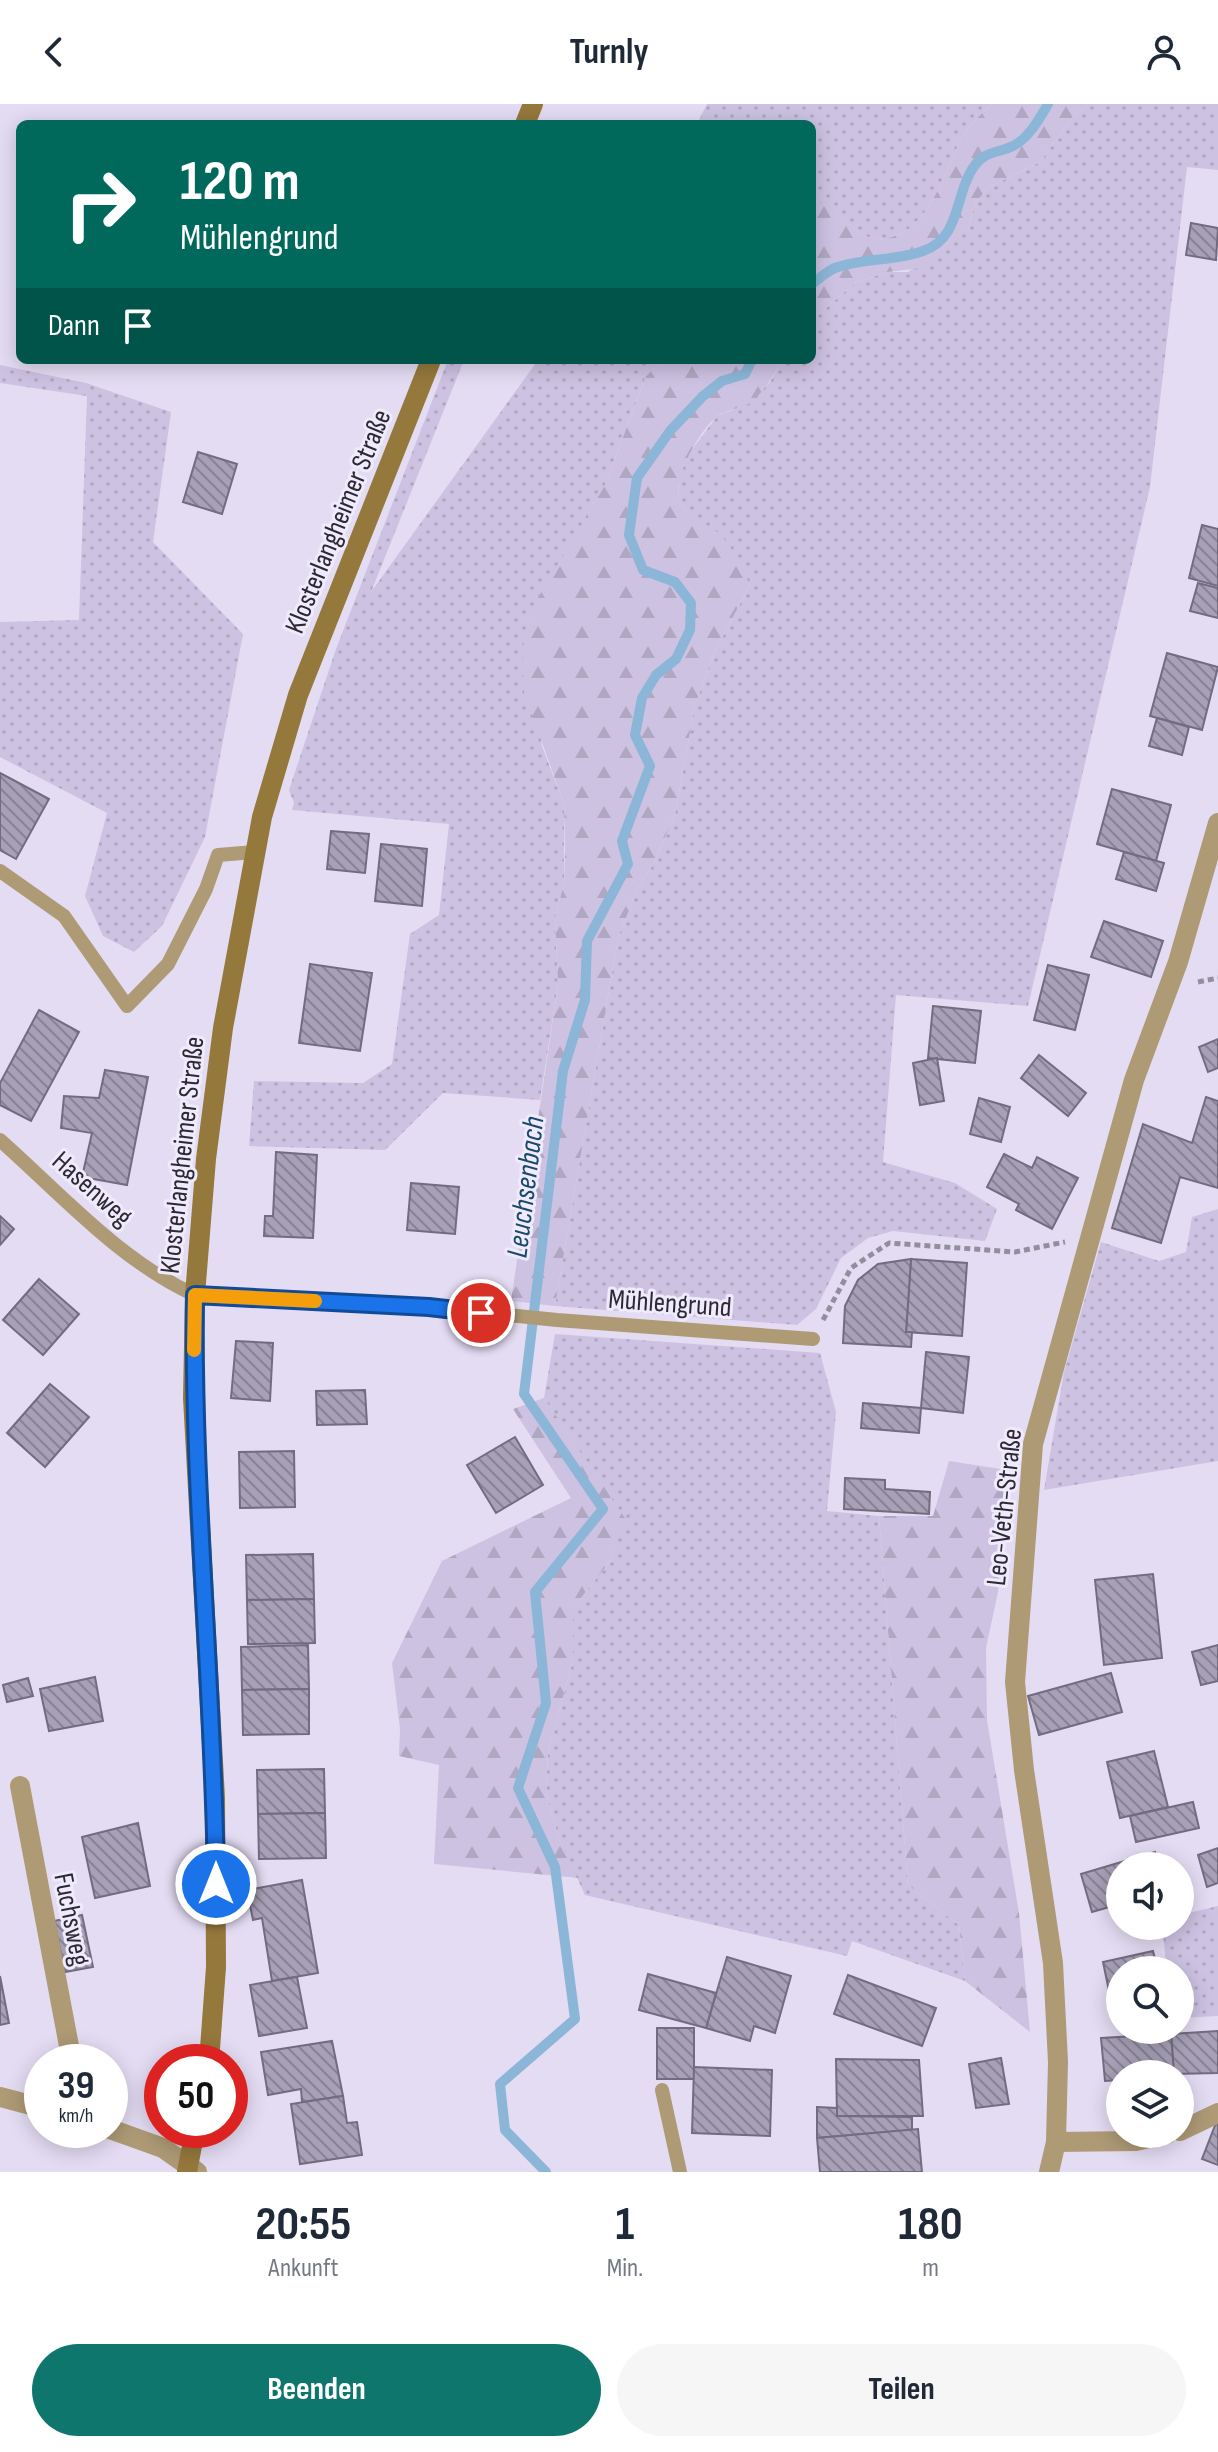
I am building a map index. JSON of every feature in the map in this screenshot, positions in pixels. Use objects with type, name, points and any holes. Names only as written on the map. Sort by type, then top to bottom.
[{"type":"main road","name":"Klosterlangheimer Straße","points":[[210,2044],[216,1967],[215,1798],[193,1398],[195,1295],[206,1159],[223,1028],[262,817],[298,695],[429,364]]},
{"type":"main road","points":[[191,2170],[193,2148]]},
{"type":"street","name":"Leo-Veth-Straße","points":[[1049,2172],[1056,2142],[1058,2062],[1053,1963],[1024,1770],[1015,1682],[1033,1444],[1134,1080],[1178,962],[1218,823]]},
{"type":"street","name":"Fuchsweg","points":[[20,1786],[69,2044]]},
{"type":"street","points":[[0,2097],[24,2103]]},
{"type":"street","points":[[1194,2124],[1218,2113]]},
{"type":"street","points":[[128,2135],[163,2148],[191,2170]]},
{"type":"street","points":[[1056,2142],[1106,2141]]},
{"type":"lane","points":[[0,871],[64,916],[127,1006],[168,964],[206,889],[218,855],[255,852]]},
{"type":"lane","name":"Hasenweg","points":[[0,1140],[131,1256],[164,1282],[195,1295]]},
{"type":"lane","name":"Mühlengrund","points":[[195,1295],[429,1307],[506,1316],[813,1339]]},
{"type":"lane","points":[[662,2090],[680,2172]]},
{"type":"path","points":[[813,1339],[851,1268],[889,1243],[1015,1252],[1091,1236]]},
{"type":"green space","points":[[707,104],[992,104],[963,136],[940,186],[920,218],[907,230],[892,237],[865,236],[816,202],[816,120],[699,120]]},
{"type":"green space","points":[[992,104],[1087,104],[1072,118],[1040,162],[989,187],[976,202],[968,228],[930,267],[888,272],[856,282],[816,317],[816,201],[865,236],[892,237],[907,230],[931,203],[966,131]]},
{"type":"green space","points":[[1087,104],[1218,104],[1218,170],[1187,167],[1150,487],[1028,1006],[896,995],[883,1162],[955,1183],[997,1209],[985,1241],[893,1231],[868,1238],[841,1258],[816,1309],[797,1325],[555,1306],[618,938],[637,890],[654,863],[675,814],[695,705],[715,651],[750,585],[717,532],[691,520],[678,499],[679,476],[690,452],[717,416],[748,404],[770,382],[780,364],[816,364],[816,317],[856,282],[888,272],[908,272],[968,228],[976,202],[989,187],[1040,162],[1072,118]]},
{"type":"green space","points":[[446,364],[462,364],[371,592],[535,364],[659,364],[646,376],[605,485],[527,621],[542,746],[564,804],[564,883],[555,918],[558,985],[540,1100],[443,1093],[385,1150],[249,1146],[254,1081],[363,1083],[392,1064],[410,934],[439,915],[449,824],[292,810],[294,803],[289,790],[336,649]]},
{"type":"green space","points":[[659,364],[780,364],[754,400],[712,421],[696,442],[679,481],[678,493],[684,508],[692,517],[723,537],[750,585],[715,651],[695,705],[675,814],[654,863],[637,890],[618,938],[555,1306],[511,1301],[558,985],[555,918],[564,883],[565,852],[564,804],[524,692],[522,654],[527,621],[605,485],[646,376]]},
{"type":"green space","points":[[0,365],[86,383],[171,412],[153,542],[243,634],[205,837],[162,926],[134,952],[103,936],[85,896],[107,813],[0,757],[0,622],[79,620],[87,396],[0,383]]},
{"type":"green space","points":[[1218,1209],[1218,1461],[1044,1490],[1064,1372],[1101,1242],[1159,1261],[1186,1252],[1192,1217]]},
{"type":"green space","points":[[555,1334],[820,1353],[836,1412],[827,1511],[879,1516],[908,1885],[959,1925],[965,1981],[852,1941],[847,1956],[585,1895],[559,1839],[546,1793],[548,1753],[573,1660],[573,1608],[611,1560],[624,1518],[544,1398]]},
{"type":"green space","points":[[544,1398],[625,1518],[611,1560],[573,1608],[573,1660],[548,1753],[546,1793],[559,1839],[579,1878],[434,1864],[439,1765],[399,1756],[400,1729],[392,1663],[442,1561],[571,1498],[513,1409]]},
{"type":"green space","points":[[949,1461],[1007,1470],[998,1592],[986,1648],[987,1720],[1019,1913],[1030,2032],[965,1981],[959,1925],[908,1885],[879,1516],[933,1516]]},
{"type":"green space","points":[[1218,1906],[1218,2016],[1194,2017],[1194,1956],[1165,1956],[1164,1940],[1194,1940],[1194,1912]]},
{"type":"building","points":[[1191,223],[1218,228],[1216,260],[1186,255]]},
{"type":"building","points":[[198,452],[237,464],[222,514],[183,502]]},
{"type":"building","points":[[1202,525],[1218,529],[1218,586],[1189,578]]},
{"type":"building","points":[[1198,583],[1218,588],[1218,618],[1190,611]]},
{"type":"building","points":[[1167,653],[1218,667],[1202,730],[1150,716]]},
{"type":"building","points":[[1157,718],[1189,727],[1182,755],[1149,746]]},
{"type":"building","points":[[0,773],[49,799],[16,859],[0,850]]},
{"type":"building","points":[[1112,789],[1171,805],[1156,861],[1097,844]]},
{"type":"building","points":[[331,831],[369,834],[365,873],[327,869]]},
{"type":"building","points":[[381,844],[427,849],[422,906],[375,901]]},
{"type":"building","points":[[1124,852],[1164,863],[1156,891],[1116,879]]},
{"type":"building","points":[[1104,921],[1163,941],[1151,977],[1091,957]]},
{"type":"building","points":[[310,964],[372,973],[360,1051],[299,1043]]},
{"type":"building","points":[[1048,965],[1089,975],[1075,1030],[1034,1020]]},
{"type":"building","points":[[933,1006],[981,1011],[975,1063],[928,1058]]},
{"type":"building","points":[[39,1010],[79,1032],[31,1121],[0,1105],[0,1083]]},
{"type":"building","points":[[1218,1039],[1218,1068],[1208,1072],[1199,1047]]},
{"type":"building","points":[[1039,1055],[1086,1093],[1068,1116],[1021,1078]]},
{"type":"building","points":[[937,1058],[944,1101],[920,1105],[913,1063]]},
{"type":"building","points":[[105,1070],[148,1077],[127,1185],[82,1177],[92,1133],[61,1128],[64,1096],[99,1098]]},
{"type":"building","points":[[1206,1097],[1218,1101],[1218,1188],[1180,1177],[1161,1243],[1112,1228],[1143,1124],[1192,1143]]},
{"type":"building","points":[[979,1098],[1010,1107],[1001,1142],[970,1134]]},
{"type":"building","points":[[276,1152],[317,1155],[313,1238],[264,1236],[265,1216],[273,1216]]},
{"type":"building","points":[[1004,1154],[1032,1168],[1037,1157],[1078,1178],[1052,1229],[1016,1210],[1019,1204],[987,1187]]},
{"type":"building","points":[[411,1183],[459,1187],[455,1234],[407,1230]]},
{"type":"building","points":[[0,1216],[14,1229],[0,1245]]},
{"type":"building","points":[[911,1259],[967,1263],[962,1336],[906,1332]]},
{"type":"building","points":[[911,1259],[906,1332],[912,1332],[911,1347],[843,1343],[845,1306],[858,1280],[878,1264]]},
{"type":"building","points":[[39,1279],[79,1314],[43,1355],[3,1320]]},
{"type":"building","points":[[236,1341],[273,1343],[270,1401],[231,1398]]},
{"type":"building","points":[[926,1352],[969,1357],[963,1413],[921,1408]]},
{"type":"building","points":[[50,1384],[89,1417],[45,1467],[7,1433]]},
{"type":"building","points":[[365,1390],[367,1424],[317,1425],[316,1391]]},
{"type":"building","points":[[863,1403],[921,1408],[919,1433],[861,1428]]},
{"type":"building","points":[[515,1437],[543,1485],[496,1513],[467,1465]]},
{"type":"building","points":[[294,1451],[295,1507],[240,1508],[239,1452]]},
{"type":"building","points":[[845,1478],[885,1480],[885,1489],[930,1492],[929,1514],[844,1509]]},
{"type":"building","points":[[313,1554],[314,1599],[247,1600],[246,1555]]},
{"type":"building","points":[[1153,1574],[1162,1658],[1104,1665],[1095,1580]]},
{"type":"building","points":[[314,1599],[315,1643],[248,1644],[247,1600]]},
{"type":"building","points":[[308,1645],[309,1689],[242,1690],[241,1647]]},
{"type":"building","points":[[1218,1645],[1218,1681],[1201,1685],[1192,1652]]},
{"type":"building","points":[[1111,1673],[1122,1712],[1039,1735],[1028,1696]]},
{"type":"building","points":[[95,1677],[103,1721],[49,1731],[40,1689]]},
{"type":"building","points":[[28,1678],[33,1696],[7,1702],[3,1685]]},
{"type":"building","points":[[309,1689],[309,1734],[243,1735],[242,1690]]},
{"type":"building","points":[[1154,1751],[1168,1807],[1120,1818],[1107,1762]]},
{"type":"building","points":[[324,1769],[325,1813],[258,1814],[257,1770]]},
{"type":"building","points":[[1193,1802],[1199,1828],[1136,1842],[1130,1816]]},
{"type":"building","points":[[325,1813],[326,1858],[259,1859],[258,1814]]},
{"type":"building","points":[[138,1823],[150,1886],[95,1898],[82,1837]]},
{"type":"building","points":[[1218,1848],[1218,1883],[1207,1887],[1198,1855]]},
{"type":"building","points":[[1106,1867],[1106,1908],[1092,1912],[1081,1874]]},
{"type":"building","points":[[302,1880],[318,1973],[272,1981],[262,1918],[253,1920],[247,1890]]},
{"type":"building","points":[[82,1915],[93,1967],[65,1972],[54,1921]]},
{"type":"building","points":[[1153,1951],[1154,1956],[1130,1956]]},
{"type":"building","points":[[727,1957],[791,1976],[775,2033],[754,2026],[750,2041],[706,2028]]},
{"type":"building","points":[[648,1974],[716,1993],[706,2028],[639,2010]]},
{"type":"building","points":[[848,1975],[936,2008],[922,2046],[834,2014]]},
{"type":"building","points":[[0,1976],[9,2023],[0,2025]]},
{"type":"building","points":[[297,1977],[307,2028],[259,2036],[250,1985]]},
{"type":"building","points":[[657,2028],[694,2028],[694,2079],[657,2079]]},
{"type":"building","points":[[1218,2031],[1218,2073],[1194,2074],[1194,2060],[1173,2060],[1172,2044],[1194,2044],[1194,2033]]},
{"type":"building","points":[[1101,2038],[1106,2038],[1106,2044],[1172,2044],[1173,2060],[1106,2060],[1105,2081]]},
{"type":"building","points":[[332,2041],[343,2096],[302,2102],[301,2089],[268,2095],[261,2052]]},
{"type":"building","points":[[1001,2058],[1009,2104],[976,2108],[969,2064]]},
{"type":"building","points":[[836,2059],[919,2060],[923,2116],[837,2116]]},
{"type":"building","points":[[694,2067],[772,2070],[770,2136],[692,2133]]},
{"type":"building","points":[[343,2096],[347,2123],[357,2122],[362,2155],[300,2164],[291,2104]]},
{"type":"building","points":[[817,2107],[837,2108],[837,2116],[912,2117],[912,2130],[817,2138]]},
{"type":"building","points":[[1218,2123],[1218,2165],[1202,2159]]},
{"type":"building","points":[[918,2129],[922,2172],[820,2172],[817,2138]]},
{"type":"waterway","name":"Leuchsenbach","points":[[816,281],[835,268],[913,254],[936,245],[951,225],[968,176],[975,165],[983,157],[1013,146],[1024,138],[1048,104]]},
{"type":"waterway","name":"Leuchsenbach","points":[[546,2172],[505,2130],[500,2084],[575,2019],[555,1867],[518,1788],[546,1703],[535,1592],[603,1509],[524,1394],[563,1071],[585,1000],[587,941],[628,864],[622,841],[650,766],[635,735],[642,698],[656,675],[676,659],[690,630],[691,603],[675,582],[643,570],[629,535],[637,478],[670,431],[703,396],[722,381],[745,374],[750,364]]},
{"type":"slow traffic","points":[[194,1350],[195,1295],[315,1301]]},
{"type":"route","points":[[216,1884],[215,1798],[193,1398],[195,1295],[429,1307],[481,1313]]}]
